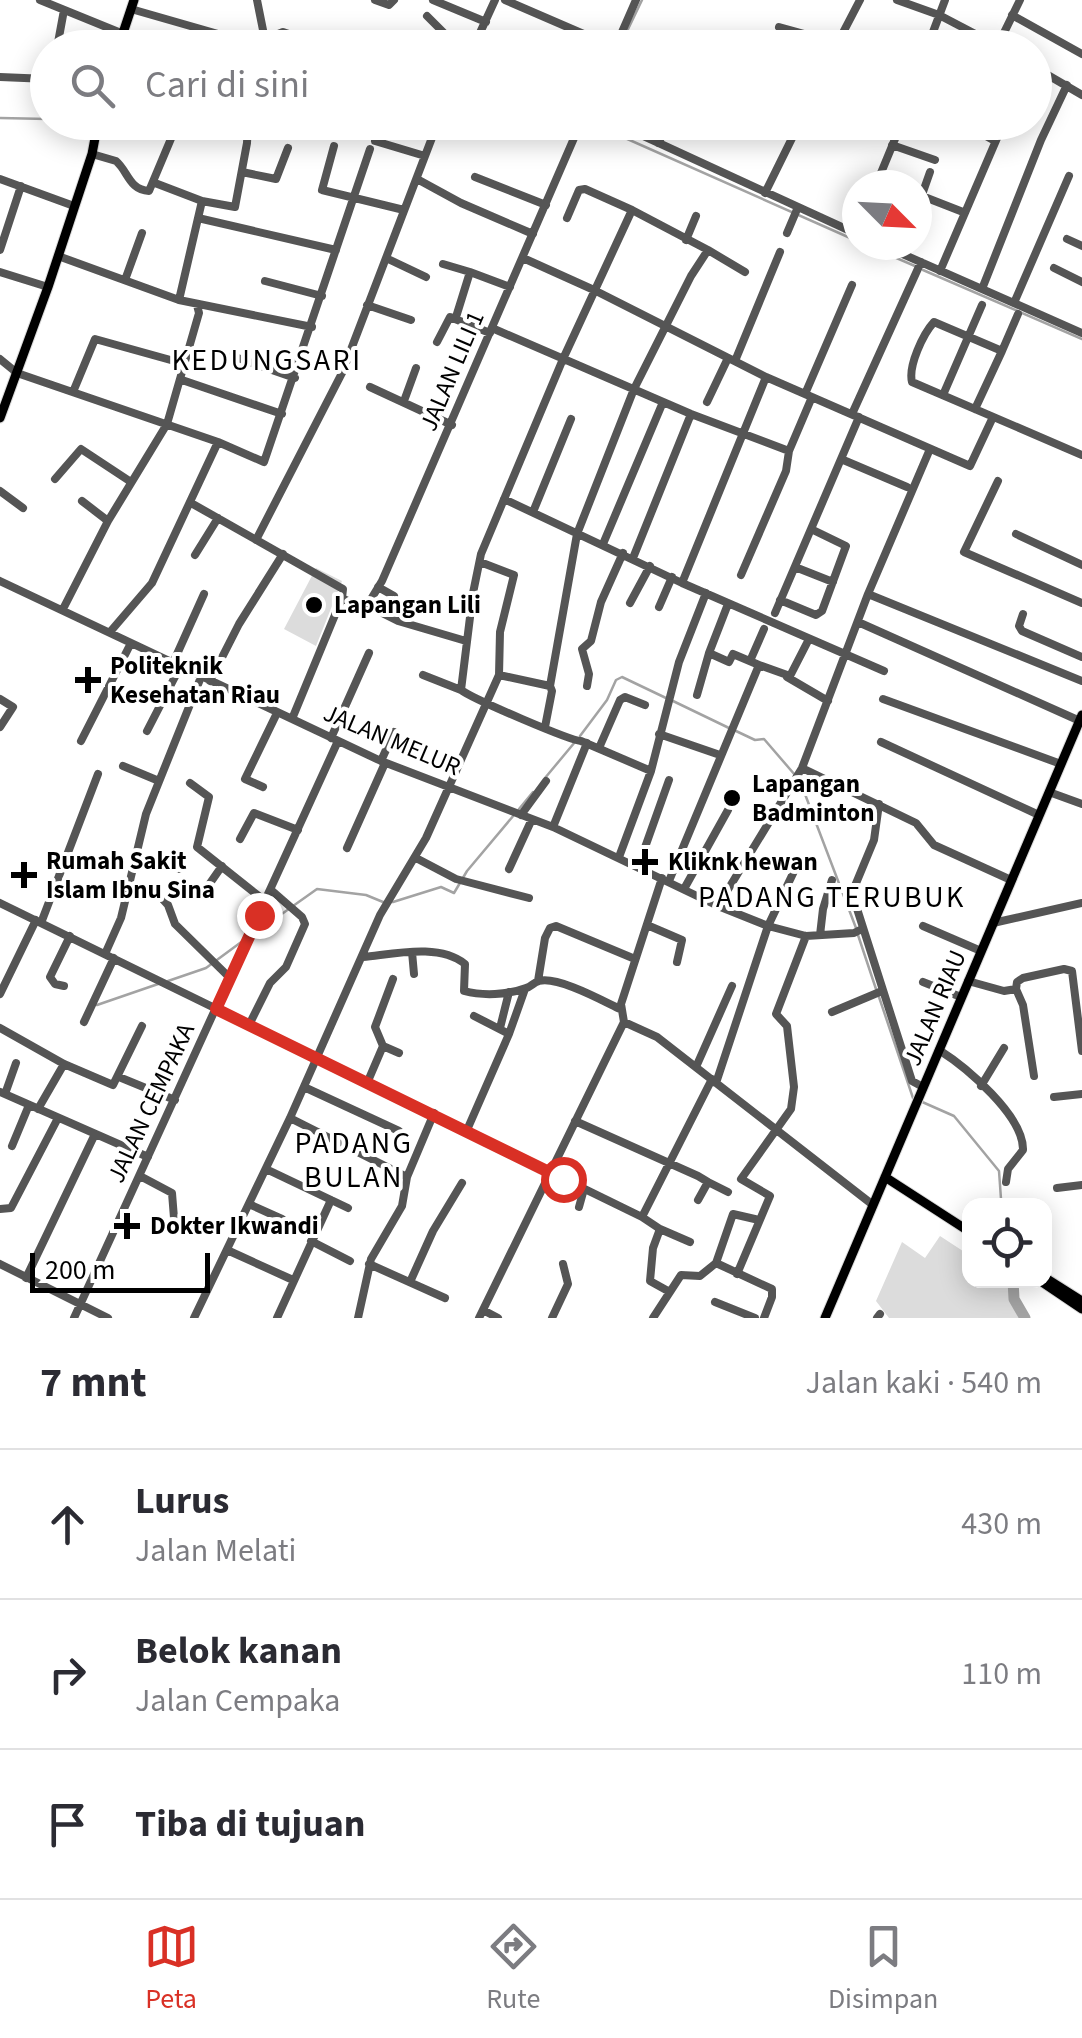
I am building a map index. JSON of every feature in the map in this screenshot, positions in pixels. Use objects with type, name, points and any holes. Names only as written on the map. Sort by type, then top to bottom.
[{"type":"main road","points":[[122,30],[132,4]]},
{"type":"main road","points":[[0,418],[48,287],[95,140]]},
{"type":"main road","name":"JALAN RIAU","points":[[826,1318],[1081,718]]},
{"type":"main road","points":[[885,1177],[962,1227]]},
{"type":"main road","points":[[1052,1284],[1082,1301]]},
{"type":"main road","points":[[1052,1286],[1082,1309]]},
{"type":"street","points":[[40,0],[114,30]]},
{"type":"street","points":[[257,0],[263,30]]},
{"type":"street","points":[[375,0],[390,5],[394,0]]},
{"type":"street","points":[[434,0],[486,22]]},
{"type":"street","points":[[482,30],[495,0]]},
{"type":"street","points":[[504,0],[575,30]]},
{"type":"street","points":[[623,30],[636,0]]},
{"type":"street","points":[[844,30],[860,0]]},
{"type":"street","points":[[897,0],[939,14],[970,30]]},
{"type":"street","points":[[933,30],[945,0]]},
{"type":"street","points":[[1006,30],[1020,0]]},
{"type":"street","points":[[132,4],[211,30]]},
{"type":"street","points":[[60,30],[64,10]]},
{"type":"street","points":[[1012,15],[1039,30]]},
{"type":"street","points":[[427,16],[441,30]]},
{"type":"street","points":[[779,28],[785,30]]},
{"type":"street","points":[[1052,37],[1082,54]]},
{"type":"street","points":[[1052,77],[1082,95]]},
{"type":"street","points":[[0,78],[30,79]]},
{"type":"street","points":[[1052,117],[1067,86]]},
{"type":"street","points":[[92,154],[120,163],[126,178],[142,190],[149,190],[170,140]]},
{"type":"street","points":[[154,183],[202,201],[237,206],[247,140]]},
{"type":"street","points":[[256,540],[328,401],[431,140]]},
{"type":"street","name":"JALAN LILI 1","points":[[368,606],[452,425],[574,140]]},
{"type":"street","points":[[652,140],[842,227]]},
{"type":"street","points":[[765,194],[791,140]]},
{"type":"street","points":[[882,170],[894,140]]},
{"type":"street","points":[[940,271],[995,140]]},
{"type":"street","points":[[982,289],[1041,140]]},
{"type":"street","points":[[0,359],[18,373],[218,442],[263,462],[372,145],[425,156]]},
{"type":"street","points":[[892,145],[936,160]]},
{"type":"street","points":[[334,146],[322,190],[404,210]]},
{"type":"street","points":[[242,172],[276,179],[288,148]]},
{"type":"street","points":[[1014,304],[1069,176]]},
{"type":"street","points":[[474,177],[568,214],[579,190],[585,189],[746,272]]},
{"type":"street","points":[[416,178],[461,203],[533,234]]},
{"type":"street","points":[[0,179],[74,206]]},
{"type":"street","points":[[0,250],[4,227],[22,186]]},
{"type":"street","points":[[932,200],[963,212]]},
{"type":"street","points":[[179,300],[202,201]]},
{"type":"street","points":[[786,234],[798,208]]},
{"type":"street","points":[[461,690],[480,562],[563,358],[632,210]]},
{"type":"street","points":[[686,240],[696,216]]},
{"type":"street","points":[[198,218],[336,250]]},
{"type":"street","points":[[124,280],[142,233]]},
{"type":"street","points":[[1067,238],[1082,246]]},
{"type":"street","points":[[545,726],[576,534],[634,389],[708,250]]},
{"type":"street","points":[[707,402],[732,359],[780,252]]},
{"type":"street","points":[[58,256],[179,300],[312,327]]},
{"type":"street","points":[[386,258],[426,277]]},
{"type":"street","points":[[522,258],[766,377],[970,466],[993,416]]},
{"type":"street","points":[[916,260],[1082,334]]},
{"type":"street","points":[[775,613],[921,262]]},
{"type":"street","points":[[443,264],[510,287]]},
{"type":"street","points":[[1054,268],[1082,282]]},
{"type":"street","points":[[0,272],[48,287]]},
{"type":"street","points":[[456,317],[470,272]]},
{"type":"street","points":[[265,281],[322,296]]},
{"type":"street","points":[[741,576],[786,470],[788,451],[852,286]]},
{"type":"street","points":[[64,609],[108,520],[167,424],[199,313],[197,305]]},
{"type":"street","points":[[942,395],[982,305]]},
{"type":"street","points":[[368,306],[411,320]]},
{"type":"street","points":[[975,409],[1018,314]]},
{"type":"street","points":[[437,342],[448,318],[456,317],[788,451]]},
{"type":"street","points":[[1002,351],[934,322],[927,328],[909,378],[1082,455]]},
{"type":"street","points":[[73,392],[95,339],[185,364]]},
{"type":"street","points":[[232,356],[295,378]]},
{"type":"street","points":[[404,401],[416,368]]},
{"type":"street","points":[[682,583],[766,377]]},
{"type":"street","points":[[182,380],[282,414]]},
{"type":"street","points":[[370,388],[452,425]]},
{"type":"street","points":[[604,544],[664,402]]},
{"type":"street","points":[[633,558],[690,414]]},
{"type":"street","points":[[533,512],[571,419]]},
{"type":"street","points":[[110,632],[148,589],[218,442]]},
{"type":"street","points":[[718,906],[799,775],[868,594],[930,448]]},
{"type":"street","points":[[55,479],[80,449],[131,482]]},
{"type":"street","points":[[840,459],[907,487]]},
{"type":"street","points":[[998,481],[964,552],[1082,603]]},
{"type":"street","points":[[0,492],[23,508]]},
{"type":"street","points":[[504,499],[728,604],[884,671]]},
{"type":"street","points":[[82,502],[108,520]]},
{"type":"street","points":[[190,503],[340,586],[344,593],[292,719]]},
{"type":"street","points":[[196,554],[218,518]]},
{"type":"street","points":[[780,600],[819,614],[833,582],[846,546],[811,529]]},
{"type":"street","points":[[1016,534],[1082,565]]},
{"type":"street","points":[[588,686],[582,648],[591,641],[601,602],[623,553]]},
{"type":"street","points":[[84,1022],[122,918],[146,814],[160,781],[206,679],[283,554]]},
{"type":"street","points":[[194,1318],[388,903],[416,858],[499,675],[500,632],[514,574],[480,562]]},
{"type":"street","points":[[630,603],[650,566]]},
{"type":"street","points":[[794,567],[833,582]]},
{"type":"street","points":[[660,607],[672,577]]},
{"type":"street","name":"JALAN MELUR","points":[[0,581],[383,762],[553,827],[718,906],[806,936],[858,931]]},
{"type":"street","points":[[1030,593],[1034,582]]},
{"type":"street","points":[[378,588],[394,596]]},
{"type":"street","points":[[147,731],[204,594]]},
{"type":"street","points":[[619,858],[651,770],[686,641],[706,594]]},
{"type":"street","points":[[868,594],[1082,681]]},
{"type":"street","points":[[342,598],[398,622],[466,641]]},
{"type":"street","points":[[696,695],[728,604]]},
{"type":"street","points":[[1023,614],[1022,632],[1082,656]]},
{"type":"street","points":[[858,622],[1081,718]]},
{"type":"street","points":[[498,1318],[481,1314],[624,1022],[620,1009],[646,925],[720,755],[764,629]]},
{"type":"street","points":[[786,677],[793,674],[809,638]]},
{"type":"street","points":[[80,742],[131,643]]},
{"type":"street","name":"JALAN CEMPAKA","points":[[74,1318],[298,830],[369,653]]},
{"type":"street","points":[[709,654],[730,662],[733,654],[828,700]]},
{"type":"street","points":[[422,675],[651,770]]},
{"type":"street","points":[[499,675],[550,686]]},
{"type":"street","points":[[600,748],[620,700],[624,697],[645,705]]},
{"type":"street","points":[[0,699],[13,707],[0,727]]},
{"type":"street","points":[[883,700],[1061,764]]},
{"type":"street","points":[[262,787],[246,778],[277,712]]},
{"type":"street","points":[[347,848],[394,732]]},
{"type":"street","points":[[659,734],[720,755]]},
{"type":"street","points":[[553,827],[580,742]]},
{"type":"street","points":[[882,742],[1039,815]]},
{"type":"street","points":[[123,766],[160,781]]},
{"type":"street","points":[[0,994],[39,921],[98,774]]},
{"type":"street","points":[[799,775],[879,804],[916,823],[934,845],[1012,880]]},
{"type":"street","points":[[638,867],[669,780]]},
{"type":"street","points":[[517,813],[546,781]]},
{"type":"street","points":[[190,783],[209,798],[196,845],[265,901]]},
{"type":"street","points":[[1050,792],[1082,804]]},
{"type":"street","points":[[879,804],[874,840],[852,894],[858,931],[894,1043],[912,1081],[923,1087]]},
{"type":"street","points":[[684,889],[728,810]]},
{"type":"street","points":[[240,838],[254,812],[298,830]]},
{"type":"street","points":[[509,869],[532,819]]},
{"type":"street","points":[[136,854],[180,869]]},
{"type":"street","points":[[416,858],[456,879],[529,898]]},
{"type":"street","points":[[642,1218],[714,1081],[768,926],[797,865]]},
{"type":"street","points":[[202,896],[222,866]]},
{"type":"street","points":[[820,936],[832,880]]},
{"type":"street","points":[[249,1024],[270,984],[295,952],[304,924],[271,890]]},
{"type":"street","points":[[157,893],[168,905],[175,924],[230,978]]},
{"type":"street","points":[[993,923],[1082,902]]},
{"type":"street","points":[[0,903],[690,1242]]},
{"type":"street","points":[[646,925],[682,940],[677,962]]},
{"type":"street","points":[[536,983],[545,938],[550,928],[556,926],[636,959]]},
{"type":"street","points":[[922,926],[981,950]]},
{"type":"street","points":[[64,986],[55,984],[50,977],[70,936]]},
{"type":"street","points":[[737,1274],[770,1196],[741,1180],[792,1108],[788,1026],[776,1014],[806,936]]},
{"type":"street","points":[[412,952],[414,974]]},
{"type":"street","points":[[362,957],[436,953],[461,960],[466,969],[464,991],[509,992],[536,983],[560,984],[620,1009]]},
{"type":"street","points":[[1034,1076],[1022,1003],[1016,990],[1017,982],[1023,978],[1064,969],[1072,971],[1082,1050]]},
{"type":"street","points":[[393,979],[374,1027],[383,1046],[399,1053]]},
{"type":"street","points":[[968,981],[1004,991],[1016,990]]},
{"type":"street","points":[[923,982],[961,997]]},
{"type":"street","points":[[696,1067],[732,986]]},
{"type":"street","points":[[467,1130],[510,1034],[524,989]]},
{"type":"street","points":[[500,1028],[509,992]]},
{"type":"street","points":[[832,1012],[876,993]]},
{"type":"street","points":[[474,1016],[510,1034]]},
{"type":"street","points":[[624,1022],[657,1036],[873,1206]]},
{"type":"street","points":[[0,1028],[64,1064],[113,1085],[142,1026]]},
{"type":"street","points":[[368,1081],[383,1046]]},
{"type":"street","points":[[981,1086],[1004,1048]]},
{"type":"street","points":[[939,1050],[963,1066],[1010,1116],[1022,1136],[1023,1150],[1008,1169],[1006,1182]]},
{"type":"street","points":[[16,1063],[2,1094],[148,1157]]},
{"type":"street","points":[[12,1146],[64,1064]]},
{"type":"street","points":[[119,1077],[174,1100]]},
{"type":"street","points":[[304,1088],[399,1131]]},
{"type":"street","points":[[1054,1098],[1082,1094]]},
{"type":"street","points":[[358,1318],[369,1264],[402,1206],[408,1177],[434,1113]]},
{"type":"street","points":[[0,1208],[12,1208],[58,1118]]},
{"type":"street","points":[[290,1118],[408,1177]]},
{"type":"street","points":[[575,1121],[671,1162],[728,1192]]},
{"type":"street","points":[[26,1278],[95,1134]]},
{"type":"street","points":[[266,1169],[348,1208]]},
{"type":"street","points":[[140,1176],[172,1193],[174,1218]]},
{"type":"street","points":[[698,1200],[708,1182]]},
{"type":"street","points":[[410,1282],[433,1231],[462,1183]]},
{"type":"street","points":[[1057,1188],[1082,1185]]},
{"type":"street","points":[[579,1207],[584,1189]]},
{"type":"street","points":[[276,1318],[331,1200]]},
{"type":"street","points":[[249,1204],[282,1219]]},
{"type":"street","points":[[653,1318],[681,1275],[700,1276],[716,1262],[733,1214],[759,1220]]},
{"type":"street","points":[[660,1229],[649,1278],[668,1291]]},
{"type":"street","points":[[311,1241],[350,1261]]},
{"type":"street","points":[[226,1250],[293,1280]]},
{"type":"street","points":[[716,1262],[772,1290],[764,1318]]},
{"type":"street","points":[[0,1264],[108,1318]]},
{"type":"street","points":[[369,1264],[446,1298]]},
{"type":"street","points":[[552,1318],[568,1284],[563,1264]]},
{"type":"street","points":[[715,1302],[755,1318]]},
{"type":"shaded area","name":"Lapangan Lili","points":[[316,568],[342,581],[316,646],[284,629]]},
{"type":"shaded area","points":[[940,1236],[962,1250],[962,1288],[1009,1288],[1011,1301],[1023,1318],[889,1318],[876,1301],[902,1242],[925,1258]]},
{"type":"waterway","points":[[628,30],[642,0]]},
{"type":"waterway","points":[[0,118],[30,119]]},
{"type":"waterway","points":[[630,140],[842,234]]},
{"type":"waterway","points":[[901,260],[915,266]]},
{"type":"waterway","points":[[923,270],[1082,339]]},
{"type":"waterway","points":[[580,736],[607,700],[616,680],[622,677],[666,698]]},
{"type":"waterway","points":[[673,701],[729,728]]},
{"type":"waterway","points":[[736,731],[755,740],[764,739],[795,775]]},
{"type":"waterway","points":[[545,778],[575,742]]},
{"type":"waterway","points":[[800,781],[856,928]]},
{"type":"waterway","points":[[519,809],[533,792]]},
{"type":"waterway","points":[[255,933],[317,889],[366,895],[383,902],[441,887],[454,893],[467,871],[514,815]]},
{"type":"waterway","points":[[858,935],[876,989]]},
{"type":"waterway","points":[[168,981],[206,968],[244,940]]},
{"type":"waterway","points":[[97,1005],[161,983]]},
{"type":"waterway","points":[[879,997],[913,1098]]},
{"type":"waterway","points":[[920,1101],[954,1116],[999,1171],[1001,1198]]},
{"type":"waterway","points":[[1013,1288],[1014,1299],[1025,1318]]},
{"type":"place","name":"Lapangan Lili","points":[[314,605]]},
{"type":"place","name":"Politeknik Kesehatan Riau","points":[[88,680]]},
{"type":"place","name":"Lapangan Badminton","points":[[732,798]]},
{"type":"place","name":"Kliknk hewan","points":[[645,862]]},
{"type":"place","name":"Rumah Sakit Islam Ibnu Sina","points":[[24,875]]},
{"type":"place","name":"Dokter Ikwandi","points":[[127,1226]]},
{"type":"district","name":"KEDUNGSARI","points":[[267,360]]},
{"type":"district","name":"PADANG TERUBUK","points":[[832,897]]},
{"type":"district","name":"PADANG BULAN","points":[[354,1160]]},
{"type":"route","points":[[259,915],[216,1009],[563,1179]]}]
